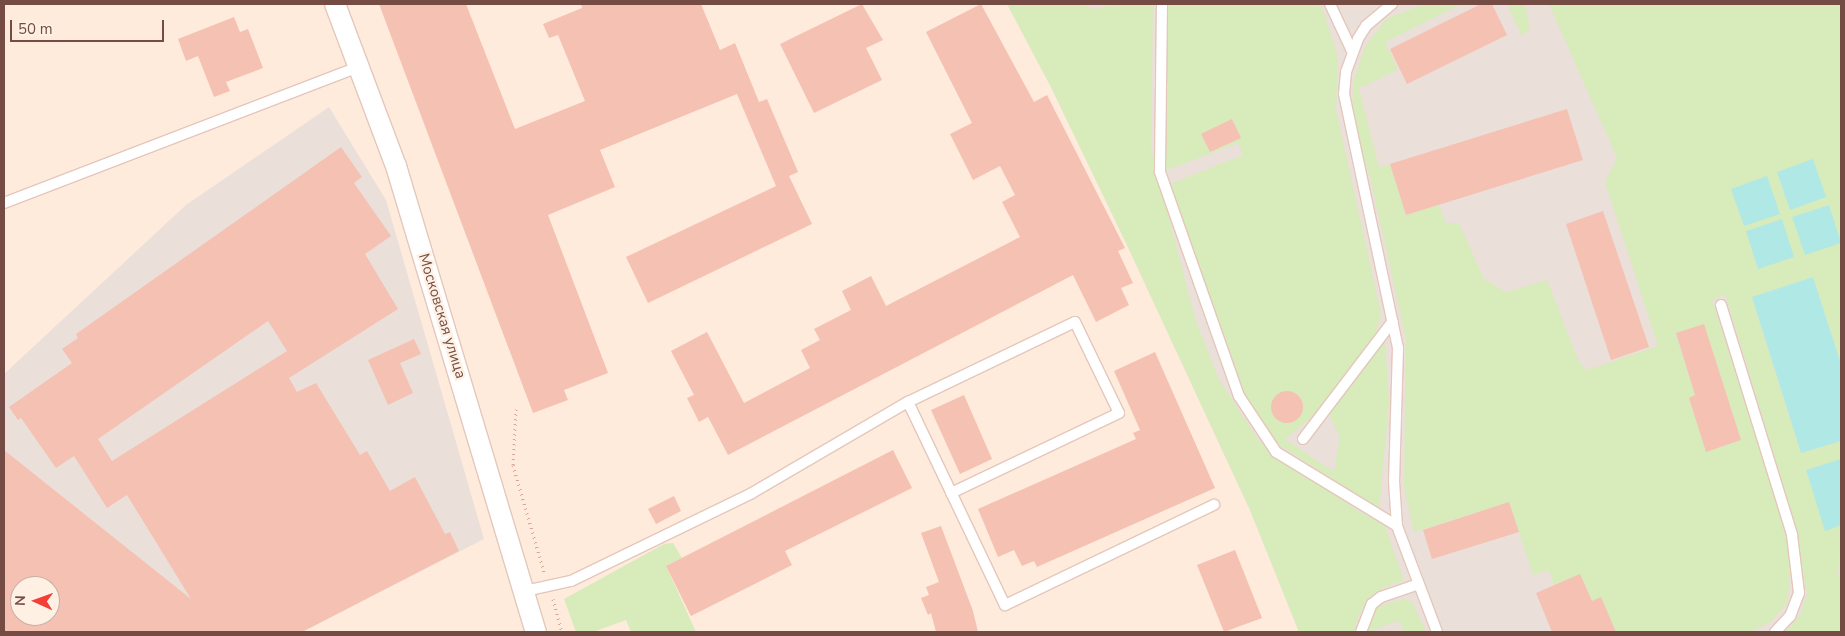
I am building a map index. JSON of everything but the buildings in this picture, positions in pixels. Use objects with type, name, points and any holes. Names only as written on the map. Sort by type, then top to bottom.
[{"type":"street","name":"Московская улица","points":[[335,4],[396,166],[536,632]]},
{"type":"lane","points":[[1162,4],[1160,172],[1239,396],[1276,452],[1396,526]]},
{"type":"lane","points":[[1330,4],[1352,51]]},
{"type":"lane","points":[[1392,4],[1366,26],[1352,51],[1346,72],[1346,112],[1398,348],[1394,481],[1396,526],[1437,632]]},
{"type":"lane","points":[[4,202],[359,67]]},
{"type":"lane","points":[[1721,305],[1792,534],[1799,593],[1790,616],[1775,632]]},
{"type":"lane","points":[[1303,439],[1393,321]]},
{"type":"lane","points":[[525,591],[571,581],[752,493],[908,402],[1075,322],[1118,414],[951,493]]},
{"type":"lane","points":[[908,402],[1005,606],[1214,506]]},
{"type":"lane","points":[[1361,632],[1372,604],[1381,597],[1419,584]]},
{"type":"path","points":[[516,409],[513,466],[545,574]]},
{"type":"path","points":[[551,592],[562,632]]},
{"type":"shaded area","points":[[1007,4],[1841,4],[1841,632],[1299,632],[1250,510],[1127,245],[1051,87]]},
{"type":"shaded area","points":[[329,107],[386,200],[484,539],[302,632],[4,632],[4,374],[186,205]]},
{"type":"green space","points":[[1007,4],[1081,4],[1094,9],[1116,4],[1153,4],[1151,148],[1195,318],[1218,378],[1260,442],[1358,511],[1384,524],[1404,580],[1385,587],[1369,597],[1358,617],[1354,632],[1299,632],[1250,510],[1127,245],[1051,87]]},
{"type":"green space","points":[[1161,4],[1321,4],[1338,57],[1336,110],[1381,314],[1376,332],[1318,412],[1285,439],[1334,472],[1340,437],[1329,414],[1385,340],[1389,403],[1379,509],[1281,446],[1263,428],[1226,366],[1202,308],[1170,184],[1243,155],[1238,143],[1167,170],[1161,155]],"holes":[[[1232,119],[1241,138],[1210,152],[1201,134]],[[1286,391],[1297,394],[1303,402],[1299,417],[1289,423],[1279,421],[1271,408],[1277,394]]]},
{"type":"green space","points":[[1424,4],[1462,4],[1385,42],[1398,70],[1359,88],[1379,167],[1390,164],[1406,215],[1439,205],[1446,223],[1459,223],[1484,279],[1506,292],[1547,280],[1579,362],[1587,370],[1658,346],[1605,182],[1617,158],[1549,4],[1841,4],[1841,364],[1813,277],[1752,297],[1801,453],[1841,441],[1841,459],[1806,470],[1826,530],[1841,525],[1838,576],[1841,582],[1841,632],[1786,632],[1800,615],[1807,594],[1793,517],[1725,294],[1712,300],[1761,447],[1788,545],[1790,579],[1787,603],[1771,622],[1749,632],[1616,632],[1601,598],[1592,601],[1580,574],[1554,585],[1549,570],[1533,575],[1509,502],[1414,532],[1404,487],[1406,339],[1371,181],[1359,144],[1352,113],[1353,82],[1365,47],[1386,19]],"holes":[[[1704,324],[1741,440],[1706,452],[1689,398],[1695,395],[1676,334]]]},
{"type":"green space","points":[[1507,4],[1525,4],[1530,28],[1522,36]]},
{"type":"green space","points":[[673,543],[682,558],[666,566],[696,632],[631,632],[626,620],[593,632],[576,632],[564,599],[664,544]]},
{"type":"green space","points":[[1403,599],[1412,602],[1426,632],[1404,632],[1399,620],[1369,632],[1366,625],[1376,607]]},
{"type":"water","points":[[1813,159],[1826,197],[1790,210],[1777,172]]},
{"type":"water","points":[[1767,176],[1780,214],[1744,226],[1731,189]]},
{"type":"water","points":[[1829,205],[1841,243],[1805,255],[1792,217]]},
{"type":"water","points":[[1782,219],[1794,257],[1758,269],[1746,231]]},
{"type":"water","points":[[1813,277],[1841,364],[1841,441],[1801,453],[1752,297]]},
{"type":"water","points":[[1841,459],[1841,525],[1825,531],[1806,470]]}]
